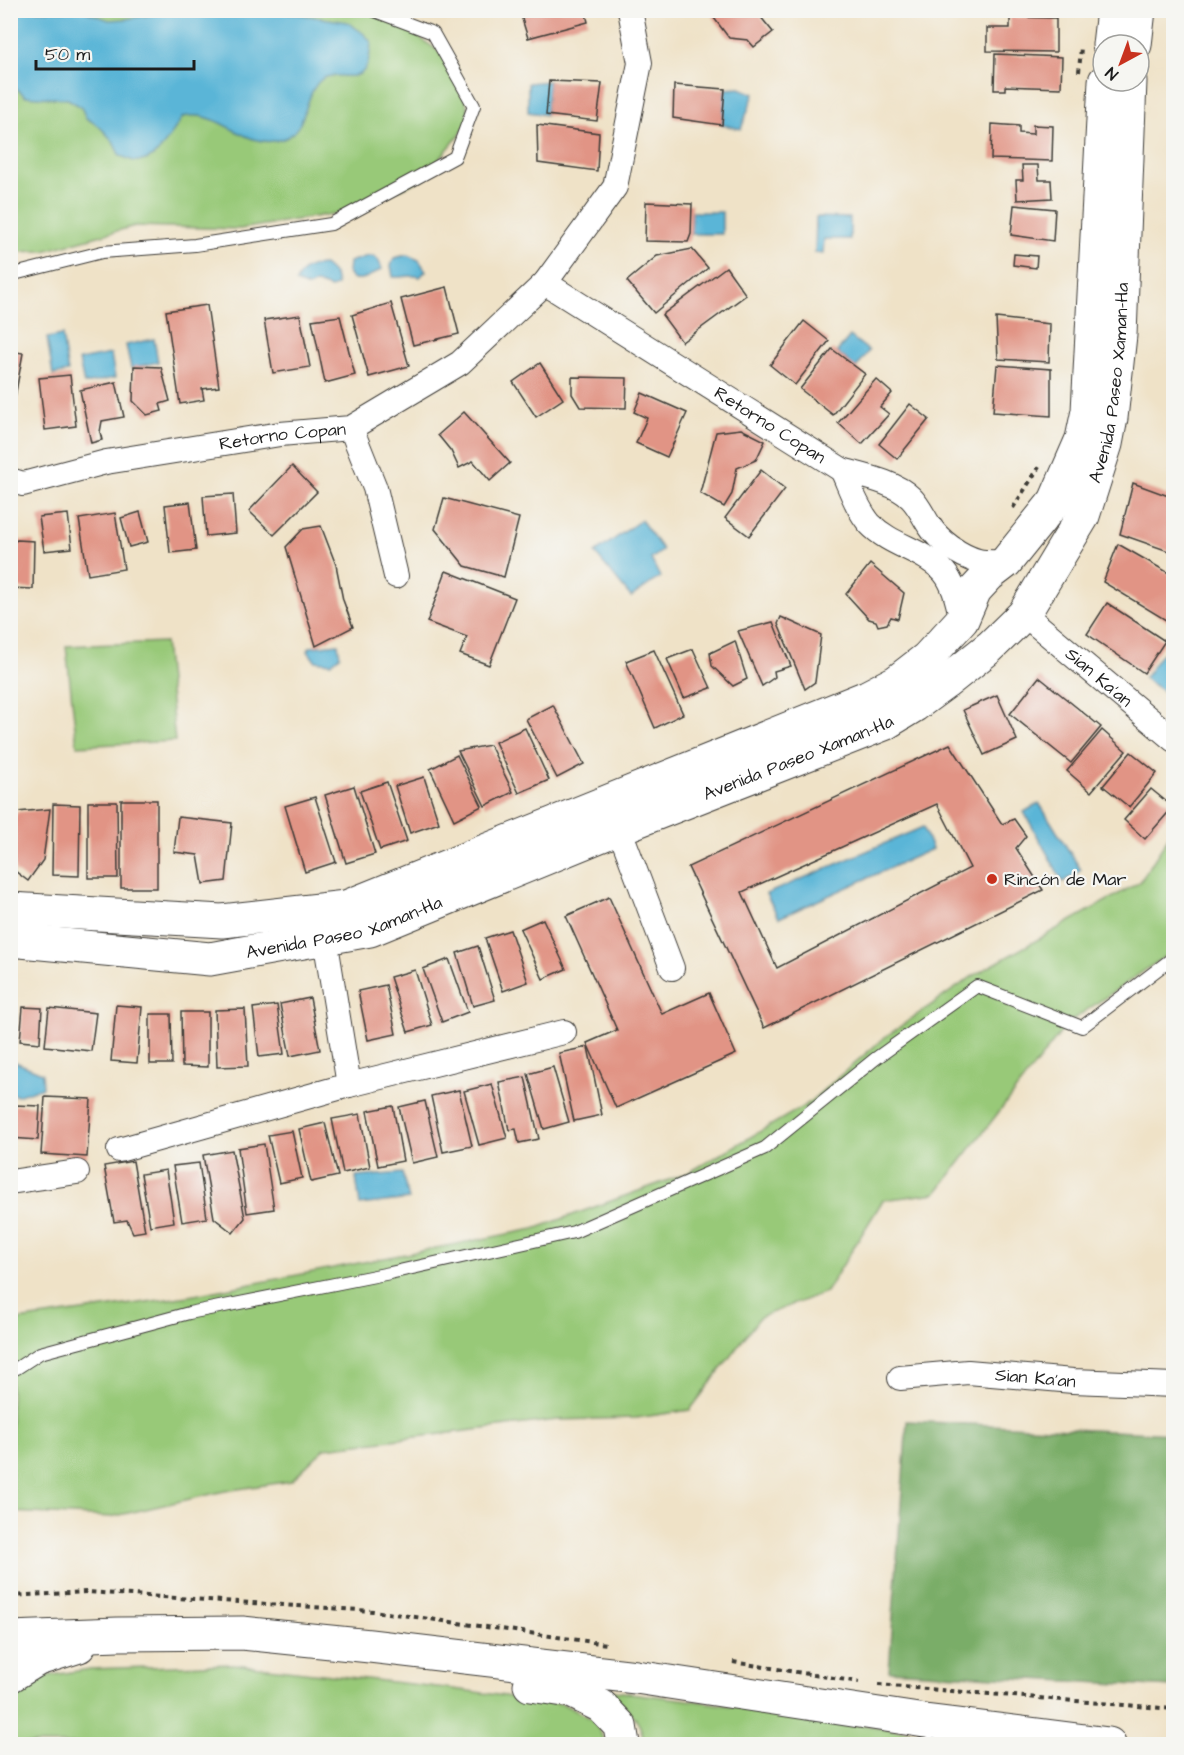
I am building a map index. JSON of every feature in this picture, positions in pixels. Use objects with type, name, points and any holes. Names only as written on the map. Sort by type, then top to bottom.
[{"type":"main road","points":[[1101,33],[1113,10]]},
{"type":"main road","points":[[1136,33],[1139,10]]},
{"type":"main road","name":"Avenida Paseo Xaman-Ha","points":[[10,909],[222,921],[346,907],[426,891],[619,828],[884,724],[915,705],[936,671],[975,590],[989,575],[1069,509],[1088,411],[1091,80]]},
{"type":"main road","name":"Avenida Paseo Xaman-Ha","points":[[10,940],[210,959],[370,930],[426,891],[867,697],[896,682],[936,671],[990,647],[1024,614],[1069,509],[1107,444],[1120,335],[1130,93]]},
{"type":"main road","points":[[195,919],[196,958]]},
{"type":"main road","points":[[10,1676],[38,1659],[118,1634]]},
{"type":"main road","points":[[10,1638],[118,1634],[242,1634],[370,1646],[636,1677],[926,1720],[1109,1744]]},
{"type":"main road","points":[[370,1646],[408,1665],[571,1691],[601,1706],[620,1726],[623,1744]]},
{"type":"street","name":"Retorno Copan","points":[[10,480],[23,484],[106,462],[280,434],[351,428],[460,363],[545,283],[615,187],[640,63],[630,10]]},
{"type":"street","name":"Retorno Copan","points":[[545,283],[842,470],[877,479],[910,496],[941,539],[959,552],[979,561],[1006,562]]},
{"type":"street","points":[[351,428],[375,488],[396,576]]},
{"type":"street","name":"Retorno Copan","points":[[842,470],[869,522],[896,544],[930,561],[945,573],[954,590],[962,620]]},
{"type":"street","name":"Sian Ka'an","points":[[1024,614],[1173,740]]},
{"type":"street","points":[[619,828],[672,968]]},
{"type":"street","points":[[325,938],[349,1085]]},
{"type":"street","points":[[119,1150],[349,1085],[564,1032]]},
{"type":"street","points":[[10,1182],[77,1172]]},
{"type":"street","name":"Sian Ka'an","points":[[900,1378],[968,1372],[1073,1382],[1173,1385]]},
{"type":"lane","points":[[10,275],[102,252],[195,246],[331,224],[455,157],[474,106],[433,33],[372,10]]},
{"type":"lane","points":[[10,1370],[40,1353],[189,1313],[390,1274],[574,1232],[765,1148],[875,1059],[977,986],[1082,1027],[1173,957]]},
{"type":"path","points":[[1010,513],[1041,464]]},
{"type":"green space","points":[[10,11],[383,11],[456,64],[471,121],[423,179],[351,211],[240,229],[135,226],[44,251],[11,252]]},
{"type":"green space","points":[[165,642],[175,741],[77,746],[66,646]]},
{"type":"green space","points":[[1173,830],[1173,951],[1068,1023],[936,1193],[883,1200],[826,1292],[760,1317],[690,1410],[636,1418],[557,1420],[325,1448],[291,1481],[225,1491],[111,1517],[11,1512],[11,1321],[189,1296],[534,1229],[688,1173],[806,1105],[885,1037],[973,976],[1140,882]]},
{"type":"green space","points":[[907,1421],[1173,1434],[1173,1687],[889,1671]]},
{"type":"green space","points":[[233,1664],[446,1688],[563,1704],[594,1720],[606,1744],[11,1744],[11,1708],[17,1696],[40,1677],[90,1669]]},
{"type":"green space","points":[[597,1689],[998,1744],[644,1744],[635,1717],[622,1704]]},
{"type":"water","points":[[11,10],[84,11],[109,20],[174,11],[279,11],[347,22],[371,42],[370,53],[363,72],[351,76],[331,76],[322,79],[316,85],[297,128],[283,139],[256,140],[209,118],[183,117],[157,153],[143,161],[134,161],[120,156],[112,140],[99,126],[86,118],[81,107],[68,99],[25,96],[11,86]]},
{"type":"water","points":[[549,81],[546,115],[528,112],[528,83]]},
{"type":"water","points":[[740,88],[754,94],[741,129],[722,125],[725,89]]},
{"type":"water","points":[[692,212],[722,212],[722,234],[691,234]]},
{"type":"water","points":[[816,217],[850,218],[850,239],[824,239],[823,254],[815,253]]},
{"type":"water","points":[[407,255],[419,260],[426,271],[420,277],[393,277],[391,266],[394,258]]},
{"type":"water","points":[[368,256],[378,259],[382,269],[371,276],[351,278],[348,272],[349,262]]},
{"type":"water","points":[[324,265],[335,276],[337,286],[331,288],[316,283],[308,287],[296,282],[307,269]]},
{"type":"water","points":[[62,335],[68,372],[53,375],[47,338]]},
{"type":"water","points":[[850,336],[869,351],[856,368],[837,352]]},
{"type":"water","points":[[154,339],[158,362],[131,368],[126,345]]},
{"type":"water","points":[[111,354],[115,378],[84,384],[79,360]]},
{"type":"water","points":[[641,520],[663,550],[651,559],[660,577],[631,597],[595,553]]},
{"type":"water","points":[[338,644],[340,656],[331,663],[315,661],[308,651],[310,647]]},
{"type":"water","points":[[1162,653],[1173,662],[1173,679],[1164,692],[1144,678]]},
{"type":"water","points":[[1039,803],[1081,870],[1063,882],[1024,812]]},
{"type":"water","points":[[923,827],[932,849],[779,918],[766,894]]},
{"type":"water","points":[[13,1061],[42,1073],[43,1087],[17,1096],[11,1093],[11,1063]]},
{"type":"water","points":[[402,1173],[409,1199],[360,1205],[356,1177]]},
{"type":"building","points":[[529,10],[585,10],[588,22],[528,38],[522,19]]},
{"type":"building","points":[[708,10],[755,10],[773,32],[754,47],[748,40],[729,38]]},
{"type":"building","points":[[1010,17],[1056,18],[1056,52],[987,51],[987,28],[1010,28]]},
{"type":"building","points":[[995,54],[1062,57],[1061,88],[1005,86],[1005,90],[994,90]]},
{"type":"building","points":[[549,81],[602,83],[597,121],[546,115]]},
{"type":"building","points":[[674,85],[725,89],[722,125],[673,118]]},
{"type":"building","points":[[992,124],[1019,126],[1019,133],[1033,134],[1033,125],[1053,126],[1052,161],[991,159]]},
{"type":"building","points":[[537,125],[599,133],[597,171],[538,163]]},
{"type":"building","points":[[1022,165],[1038,165],[1039,180],[1051,180],[1052,198],[1017,200],[1016,180],[1023,180]]},
{"type":"building","points":[[646,202],[692,204],[691,234],[688,242],[645,241]]},
{"type":"building","points":[[1014,205],[1055,209],[1053,241],[1011,235]]},
{"type":"building","points":[[692,249],[708,268],[654,313],[627,281],[657,256]]},
{"type":"building","points":[[1014,254],[1037,256],[1036,268],[1013,265]]},
{"type":"building","points":[[726,267],[746,295],[682,342],[662,315]]},
{"type":"building","points":[[447,287],[459,334],[413,345],[401,299]]},
{"type":"building","points":[[391,303],[409,366],[369,377],[352,315]]},
{"type":"building","points":[[207,305],[219,387],[202,389],[204,400],[180,404],[166,311]]},
{"type":"building","points":[[300,315],[310,367],[273,373],[264,320]]},
{"type":"building","points":[[340,316],[355,375],[325,383],[312,320]]},
{"type":"building","points":[[996,318],[1050,324],[1049,362],[998,359]]},
{"type":"building","points":[[804,321],[829,341],[795,385],[770,365]]},
{"type":"building","points":[[832,349],[865,374],[833,415],[800,389]]},
{"type":"building","points":[[10,351],[23,353],[12,414],[10,414]]},
{"type":"building","points":[[540,363],[563,399],[536,417],[513,382]]},
{"type":"building","points":[[997,365],[1051,369],[1051,416],[993,412]]},
{"type":"building","points":[[134,366],[161,367],[170,401],[160,404],[162,411],[147,415],[133,401]]},
{"type":"building","points":[[70,375],[76,426],[45,430],[39,378]]},
{"type":"building","points":[[572,377],[627,378],[626,408],[580,407],[572,394]]},
{"type":"building","points":[[876,379],[892,393],[880,407],[889,414],[862,444],[838,423]]},
{"type":"building","points":[[116,382],[124,417],[102,421],[100,432],[102,440],[91,443],[80,390]]},
{"type":"building","points":[[642,393],[687,413],[667,457],[636,443],[647,418],[634,412]]},
{"type":"building","points":[[910,404],[929,419],[897,459],[879,444]]},
{"type":"building","points":[[464,412],[510,463],[490,481],[473,461],[459,468],[451,451],[438,435]]},
{"type":"building","points":[[741,429],[765,441],[756,460],[737,468],[732,494],[724,507],[700,493],[716,432]]},
{"type":"building","points":[[292,466],[317,492],[274,535],[249,511]]},
{"type":"building","points":[[761,470],[785,489],[749,536],[725,518]]},
{"type":"building","points":[[1133,483],[1174,498],[1174,553],[1120,534]]},
{"type":"building","points":[[233,494],[236,533],[206,536],[203,496]]},
{"type":"building","points":[[444,498],[519,518],[504,577],[465,566],[435,529]]},
{"type":"building","points":[[190,502],[196,550],[170,553],[165,505]]},
{"type":"building","points":[[140,512],[148,542],[129,547],[121,518]]},
{"type":"building","points":[[115,513],[124,569],[88,575],[79,519]]},
{"type":"building","points":[[68,514],[72,548],[44,551],[39,517]]},
{"type":"building","points":[[321,526],[336,565],[343,600],[353,627],[316,646],[286,547],[303,529]]},
{"type":"building","points":[[17,540],[34,541],[33,589],[10,588],[10,545]]},
{"type":"building","points":[[1118,544],[1174,576],[1174,625],[1103,582]]},
{"type":"building","points":[[870,564],[904,593],[898,619],[891,617],[887,624],[878,626],[876,621],[869,619],[846,594]]},
{"type":"building","points":[[446,571],[515,598],[489,665],[460,654],[467,637],[427,622]]},
{"type":"building","points":[[1107,603],[1165,641],[1144,673],[1087,634]]},
{"type":"building","points":[[781,617],[821,635],[815,682],[805,689],[778,624]]},
{"type":"building","points":[[773,622],[791,666],[774,671],[775,677],[762,686],[738,631]]},
{"type":"building","points":[[735,641],[747,679],[733,686],[712,666],[710,653]]},
{"type":"building","points":[[693,649],[711,688],[684,698],[667,659]]},
{"type":"building","points":[[654,650],[683,714],[655,728],[626,661]]},
{"type":"building","points":[[1039,677],[1101,727],[1071,763],[1010,714]]},
{"type":"building","points":[[997,695],[1017,740],[984,755],[963,710]]},
{"type":"building","points":[[553,705],[584,764],[557,778],[526,719]]},
{"type":"building","points":[[525,728],[549,780],[519,793],[495,742]]},
{"type":"building","points":[[1102,730],[1126,751],[1091,792],[1067,771]]},
{"type":"building","name":"Rincón de Mar","points":[[950,744],[1002,824],[1014,819],[1026,836],[1016,848],[1043,890],[764,1028],[688,867]],"holes":[[[937,804],[970,868],[777,968],[742,892]]]},
{"type":"building","points":[[490,745],[513,792],[485,806],[458,751]]},
{"type":"building","points":[[1131,752],[1157,773],[1129,807],[1103,786]]},
{"type":"building","points":[[457,755],[482,806],[454,820],[430,769]]},
{"type":"building","points":[[424,777],[439,823],[410,833],[395,786]]},
{"type":"building","points":[[387,782],[407,841],[380,850],[360,791]]},
{"type":"building","points":[[354,786],[375,854],[346,863],[325,795]]},
{"type":"building","points":[[1151,789],[1173,807],[1145,839],[1124,820]]},
{"type":"building","points":[[315,797],[336,862],[305,872],[285,806]]},
{"type":"building","points":[[121,800],[157,800],[157,888],[121,888]]},
{"type":"building","points":[[88,802],[117,802],[118,878],[88,878]]},
{"type":"building","points":[[53,804],[80,805],[79,876],[52,875]]},
{"type":"building","points":[[50,809],[43,860],[28,881],[15,871],[10,829],[17,812]]},
{"type":"building","points":[[178,817],[232,823],[226,881],[203,884],[198,855],[174,852]]},
{"type":"building","points":[[609,897],[662,1014],[709,993],[736,1054],[616,1108],[587,1043],[617,1030],[566,916]]},
{"type":"building","points":[[543,919],[566,969],[543,979],[520,929]]},
{"type":"building","points":[[510,930],[528,982],[503,991],[485,938]]},
{"type":"building","points":[[478,946],[495,1000],[473,1006],[457,953]]},
{"type":"building","points":[[449,959],[468,1012],[442,1022],[423,969]]},
{"type":"building","points":[[415,970],[432,1025],[408,1032],[390,977]]},
{"type":"building","points":[[386,985],[396,1034],[368,1040],[358,991]]},
{"type":"building","points":[[310,998],[320,1050],[290,1056],[280,1004]]},
{"type":"building","points":[[116,1005],[142,1007],[137,1063],[111,1061]]},
{"type":"building","points":[[277,1005],[284,1054],[259,1057],[253,1008]]},
{"type":"building","points":[[10,1006],[15,1007],[13,1041],[10,1041]]},
{"type":"building","points":[[23,1007],[42,1008],[40,1043],[20,1041]]},
{"type":"building","points":[[49,1008],[96,1013],[91,1051],[45,1046]]},
{"type":"building","points":[[245,1009],[248,1066],[217,1067],[215,1010]]},
{"type":"building","points":[[181,1012],[208,1012],[208,1067],[182,1066]]},
{"type":"building","points":[[150,1014],[171,1014],[172,1064],[150,1064]]},
{"type":"building","points":[[588,1047],[602,1115],[574,1121],[559,1053]]},
{"type":"building","points":[[553,1067],[569,1122],[544,1129],[528,1074]]},
{"type":"building","points":[[525,1077],[539,1139],[519,1143],[516,1129],[509,1130],[499,1082]]},
{"type":"building","points":[[492,1084],[507,1138],[479,1145],[464,1091]]},
{"type":"building","points":[[459,1090],[472,1146],[443,1152],[431,1096]]},
{"type":"building","points":[[45,1097],[91,1099],[87,1157],[41,1154]]},
{"type":"building","points":[[425,1101],[438,1157],[412,1163],[399,1107]]},
{"type":"building","points":[[14,1105],[40,1106],[38,1140],[11,1138]]},
{"type":"building","points":[[393,1106],[403,1161],[378,1166],[367,1111]]},
{"type":"building","points":[[360,1114],[370,1167],[343,1173],[332,1119]]},
{"type":"building","points":[[325,1123],[338,1176],[311,1182],[299,1129]]},
{"type":"building","points":[[292,1131],[302,1178],[279,1183],[268,1135]]},
{"type":"building","points":[[264,1144],[274,1209],[247,1213],[238,1148]]},
{"type":"building","points":[[232,1150],[245,1218],[233,1233],[214,1218],[203,1155]]},
{"type":"building","points":[[133,1161],[145,1231],[133,1233],[127,1220],[114,1222],[104,1166]]},
{"type":"building","points":[[199,1163],[207,1218],[182,1222],[173,1166]]},
{"type":"building","points":[[166,1170],[174,1222],[150,1226],[141,1174]]},
{"type":"place","name":"Rincón de Mar","points":[[992,879]]}]
